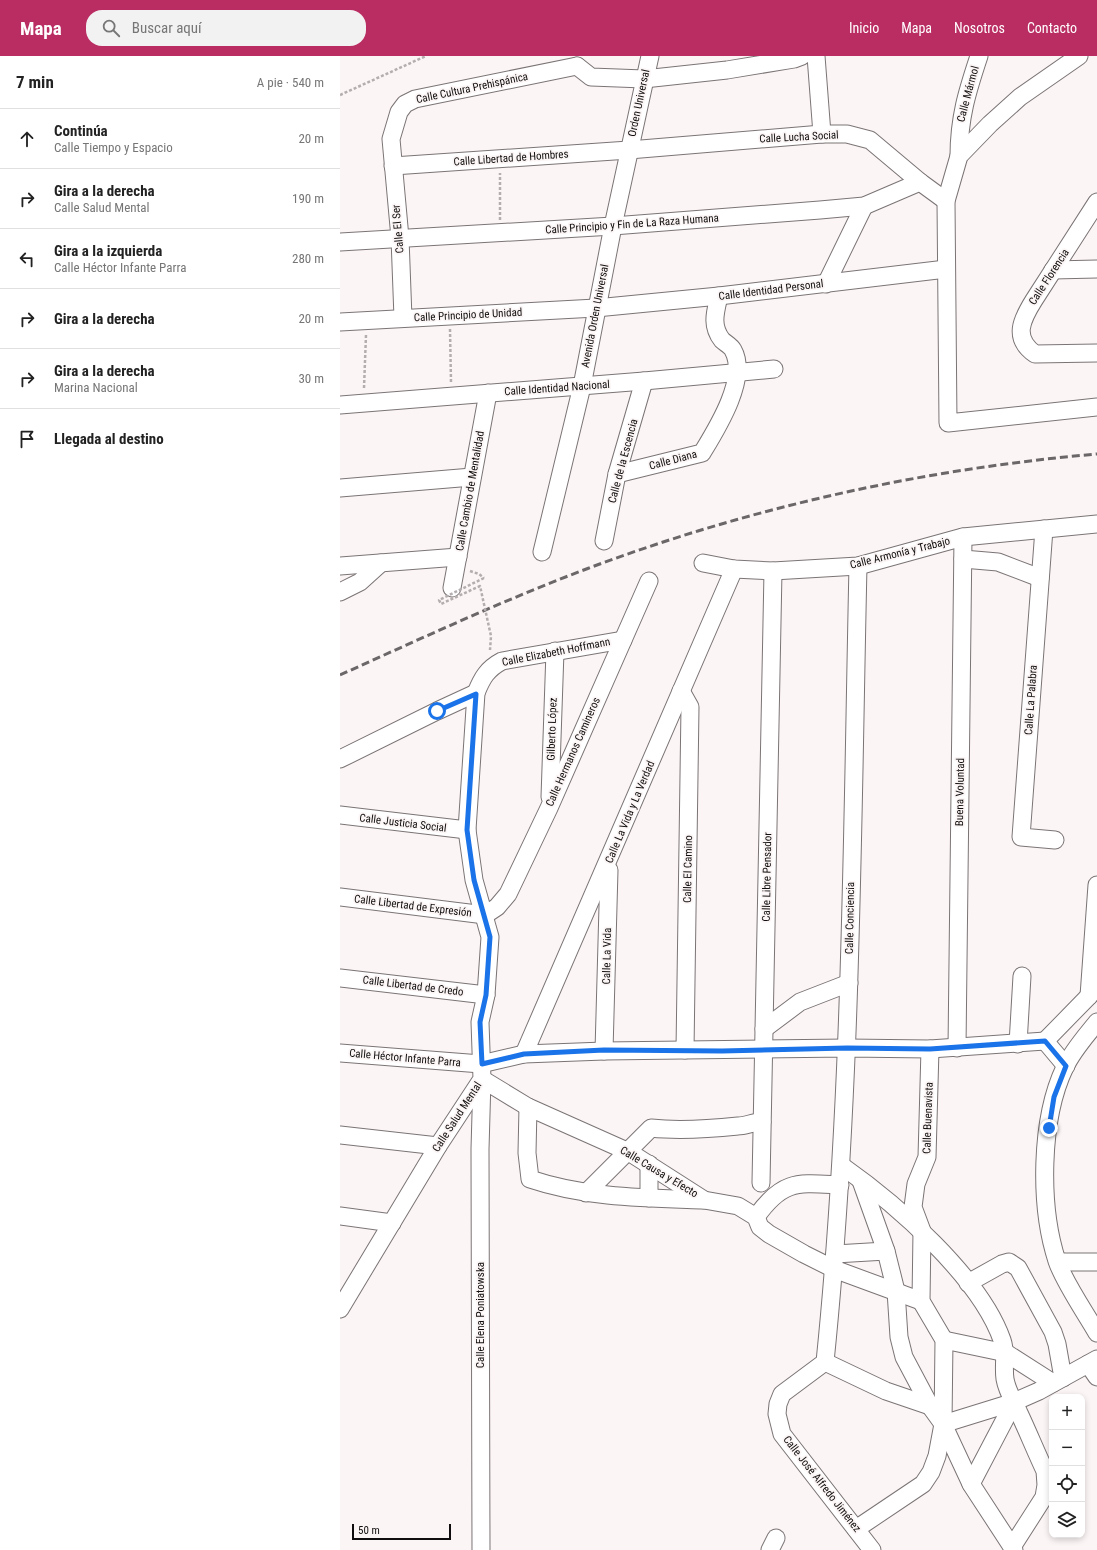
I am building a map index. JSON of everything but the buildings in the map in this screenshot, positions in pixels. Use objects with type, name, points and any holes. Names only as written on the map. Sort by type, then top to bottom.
[{"type":"street","name":"Orden Universal","points":[[629,150],[650,56]]},
{"type":"street","points":[[578,61],[591,76],[644,79],[727,70],[794,59],[802,56]]},
{"type":"street","points":[[816,56],[822,134]]},
{"type":"street","points":[[968,56],[971,80]]},
{"type":"street","name":"Calle Mármol","points":[[959,156],[959,131],[971,80],[979,56]]},
{"type":"street","points":[[1079,56],[1020,97],[990,124],[959,156],[946,201],[948,423],[1097,408]]},
{"type":"street","name":"Calle Cultura Prehispánica","points":[[392,139],[399,112],[405,104],[415,99],[578,61]]},
{"type":"street","name":"Calle Lucha Social","points":[[629,150],[822,134],[847,134],[870,140],[920,182],[946,201]]},
{"type":"street","name":"Calle El Ser","points":[[392,139],[392,166],[400,238],[403,318]]},
{"type":"street","name":"Calle Libertad de Hombres","points":[[392,166],[629,150]]},
{"type":"street","name":"Avenida Orden Universal","points":[[542,552],[582,386],[596,308],[629,150]]},
{"type":"street","name":"Calle Principio y Fin de La Raza Humana","points":[[340,242],[613,226],[864,206],[920,182]]},
{"type":"street","name":"Calle Florencia","points":[[1097,202],[1024,316],[1021,327],[1022,339],[1026,348],[1035,354],[1097,353]]},
{"type":"street","points":[[826,284],[864,206]]},
{"type":"street","name":"Calle Identidad Personal","points":[[596,308],[719,296],[946,269]]},
{"type":"street","points":[[1053,270],[1097,269]]},
{"type":"street","name":"Calle Diana","points":[[617,474],[702,453],[726,412],[738,372],[733,350],[715,330],[714,318],[719,296]]},
{"type":"street","name":"Calle Principio de Unidad","points":[[340,322],[596,308]]},
{"type":"street","name":"Calle Identidad Nacional","points":[[340,405],[644,381],[774,369]]},
{"type":"street","name":"Calle de la Escencia","points":[[604,541],[617,474],[644,381]]},
{"type":"street","name":"Calle Cambio de Mentalidad","points":[[452,588],[488,393]]},
{"type":"street","points":[[340,488],[472,477]]},
{"type":"street","name":"Calle Armonía y Trabajo","points":[[703,563],[734,569],[773,571],[858,566],[963,538],[1097,524]]},
{"type":"street","name":"Calle La Palabra","points":[[1044,529],[1021,837],[1055,840]]},
{"type":"street","name":"Buena Voluntad","points":[[957,1048],[963,538]]},
{"type":"street","points":[[340,566],[458,557]]},
{"type":"street","points":[[963,558],[998,562],[1040,578]]},
{"type":"street","points":[[340,592],[360,582],[381,563]]},
{"type":"street","name":"Calle Conciencia","points":[[825,1362],[835,1261],[842,1166],[847,1048],[858,566]]},
{"type":"street","name":"Calle La Vida y La Verdad","points":[[524,1054],[609,862],[734,569]]},
{"type":"street","name":"Calle Libre Pensador","points":[[761,1183],[773,571]]},
{"type":"street","name":"Calle Hermanos Camineros","points":[[485,915],[497,907],[508,894],[549,808],[649,581]]},
{"type":"street","name":"Calle Elizabeth Hoffmann","points":[[476,694],[482,678],[490,667],[502,661],[623,640]]},
{"type":"street","name":"Gilberto López","points":[[549,808],[556,651]]},
{"type":"street","name":"Calle El Camino","points":[[681,691],[690,708],[685,1050]]},
{"type":"street","points":[[340,759],[437,711],[476,694],[467,830],[474,880],[490,937],[486,995],[480,1022],[482,1072]]},
{"type":"street","name":"Calle Justicia Social","points":[[340,815],[467,830]]},
{"type":"street","name":"Calle La Vida","points":[[604,1050],[609,862]]},
{"type":"street","points":[[1066,1066],[1045,1041],[1093,990],[1097,885]]},
{"type":"street","name":"Calle Libertad de Expresión","points":[[340,897],[485,915]]},
{"type":"street","points":[[1018,1044],[1022,976]]},
{"type":"street","name":"Calle Libertad de Credo","points":[[340,978],[486,995]]},
{"type":"street","points":[[764,1028],[800,1002],[849,983]]},
{"type":"street","points":[[1097,1022],[1080,1042],[1066,1066],[1054,1097],[1045,1160],[1045,1207],[1058,1262],[1097,1333]]},
{"type":"street","name":"Calle Héctor Infante Parra","points":[[340,1053],[482,1072],[524,1054],[604,1050],[764,1050],[847,1048],[930,1049],[1045,1041]]},
{"type":"street","name":"Calle Buenavista","points":[[922,1231],[913,1207],[916,1184],[927,1157],[930,1049]]},
{"type":"street","name":"Calle Causa y Efecto","points":[[482,1072],[528,1107],[629,1152],[704,1200],[738,1206],[756,1217],[760,1227],[770,1234],[835,1261],[896,1291],[922,1301]]},
{"type":"street","name":"Calle Salud Mental","points":[[343,1300],[392,1223],[482,1072]]},
{"type":"street","name":"Calle Elena Poniatowska","points":[[482,1072],[480,1149],[482,1550]]},
{"type":"street","points":[[528,1107],[527,1153],[530,1179],[549,1185],[586,1193],[649,1198],[704,1200]]},
{"type":"street","points":[[586,1193],[629,1152],[651,1128],[665,1130],[740,1126],[753,1122],[762,1122]]},
{"type":"street","points":[[340,1135],[438,1146]]},
{"type":"street","points":[[649,1164],[649,1198]]},
{"type":"street","points":[[842,1166],[860,1178],[922,1231],[968,1282],[988,1311],[1003,1341],[1006,1353],[1005,1380],[1044,1471],[1046,1486],[1044,1497],[1013,1548],[971,1484],[943,1424],[930,1406],[904,1357],[899,1337],[896,1291],[886,1251],[860,1178]]},
{"type":"street","points":[[756,1217],[764,1206],[780,1190],[799,1183],[840,1185]]},
{"type":"street","points":[[340,1216],[392,1223]]},
{"type":"street","points":[[864,1542],[923,1484],[931,1472],[937,1456],[943,1424],[944,1340],[922,1301],[922,1231]]},
{"type":"street","points":[[835,1261],[886,1251]]},
{"type":"street","points":[[968,1282],[1002,1264],[1009,1262],[1018,1268],[1053,1332],[1057,1344],[1058,1380]]},
{"type":"street","points":[[1058,1262],[1097,1262]]},
{"type":"street","points":[[944,1340],[1006,1353],[1058,1380]]},
{"type":"street","points":[[825,1362],[886,1391],[930,1406]]},
{"type":"street","name":"Calle José Alfredo Jiménez","points":[[825,1362],[782,1394],[778,1404],[777,1414],[782,1434],[864,1542]]},
{"type":"street","points":[[943,1424],[1014,1402],[1058,1380],[1094,1367]]},
{"type":"street","points":[[971,1484],[1014,1402]]},
{"type":"path","points":[[340,95],[426,56]]},
{"type":"path","points":[[500,158],[500,232]]},
{"type":"path","points":[[450,317],[451,396]]},
{"type":"path","points":[[363,403],[367,321]]},
{"type":"path","points":[[484,578],[439,600],[441,604],[480,586],[490,636],[490,650]]},
{"type":"railway","points":[[340,675],[557,580],[650,546],[713,527],[775,509],[903,481],[967,470],[1097,454]]},
{"type":"route","points":[[437,711],[476,694],[467,830],[474,880],[490,937],[486,995],[480,1022],[482,1064],[524,1054],[604,1050],[722,1051],[847,1048],[930,1049],[1045,1041],[1066,1066],[1054,1097],[1049,1128]]}]
